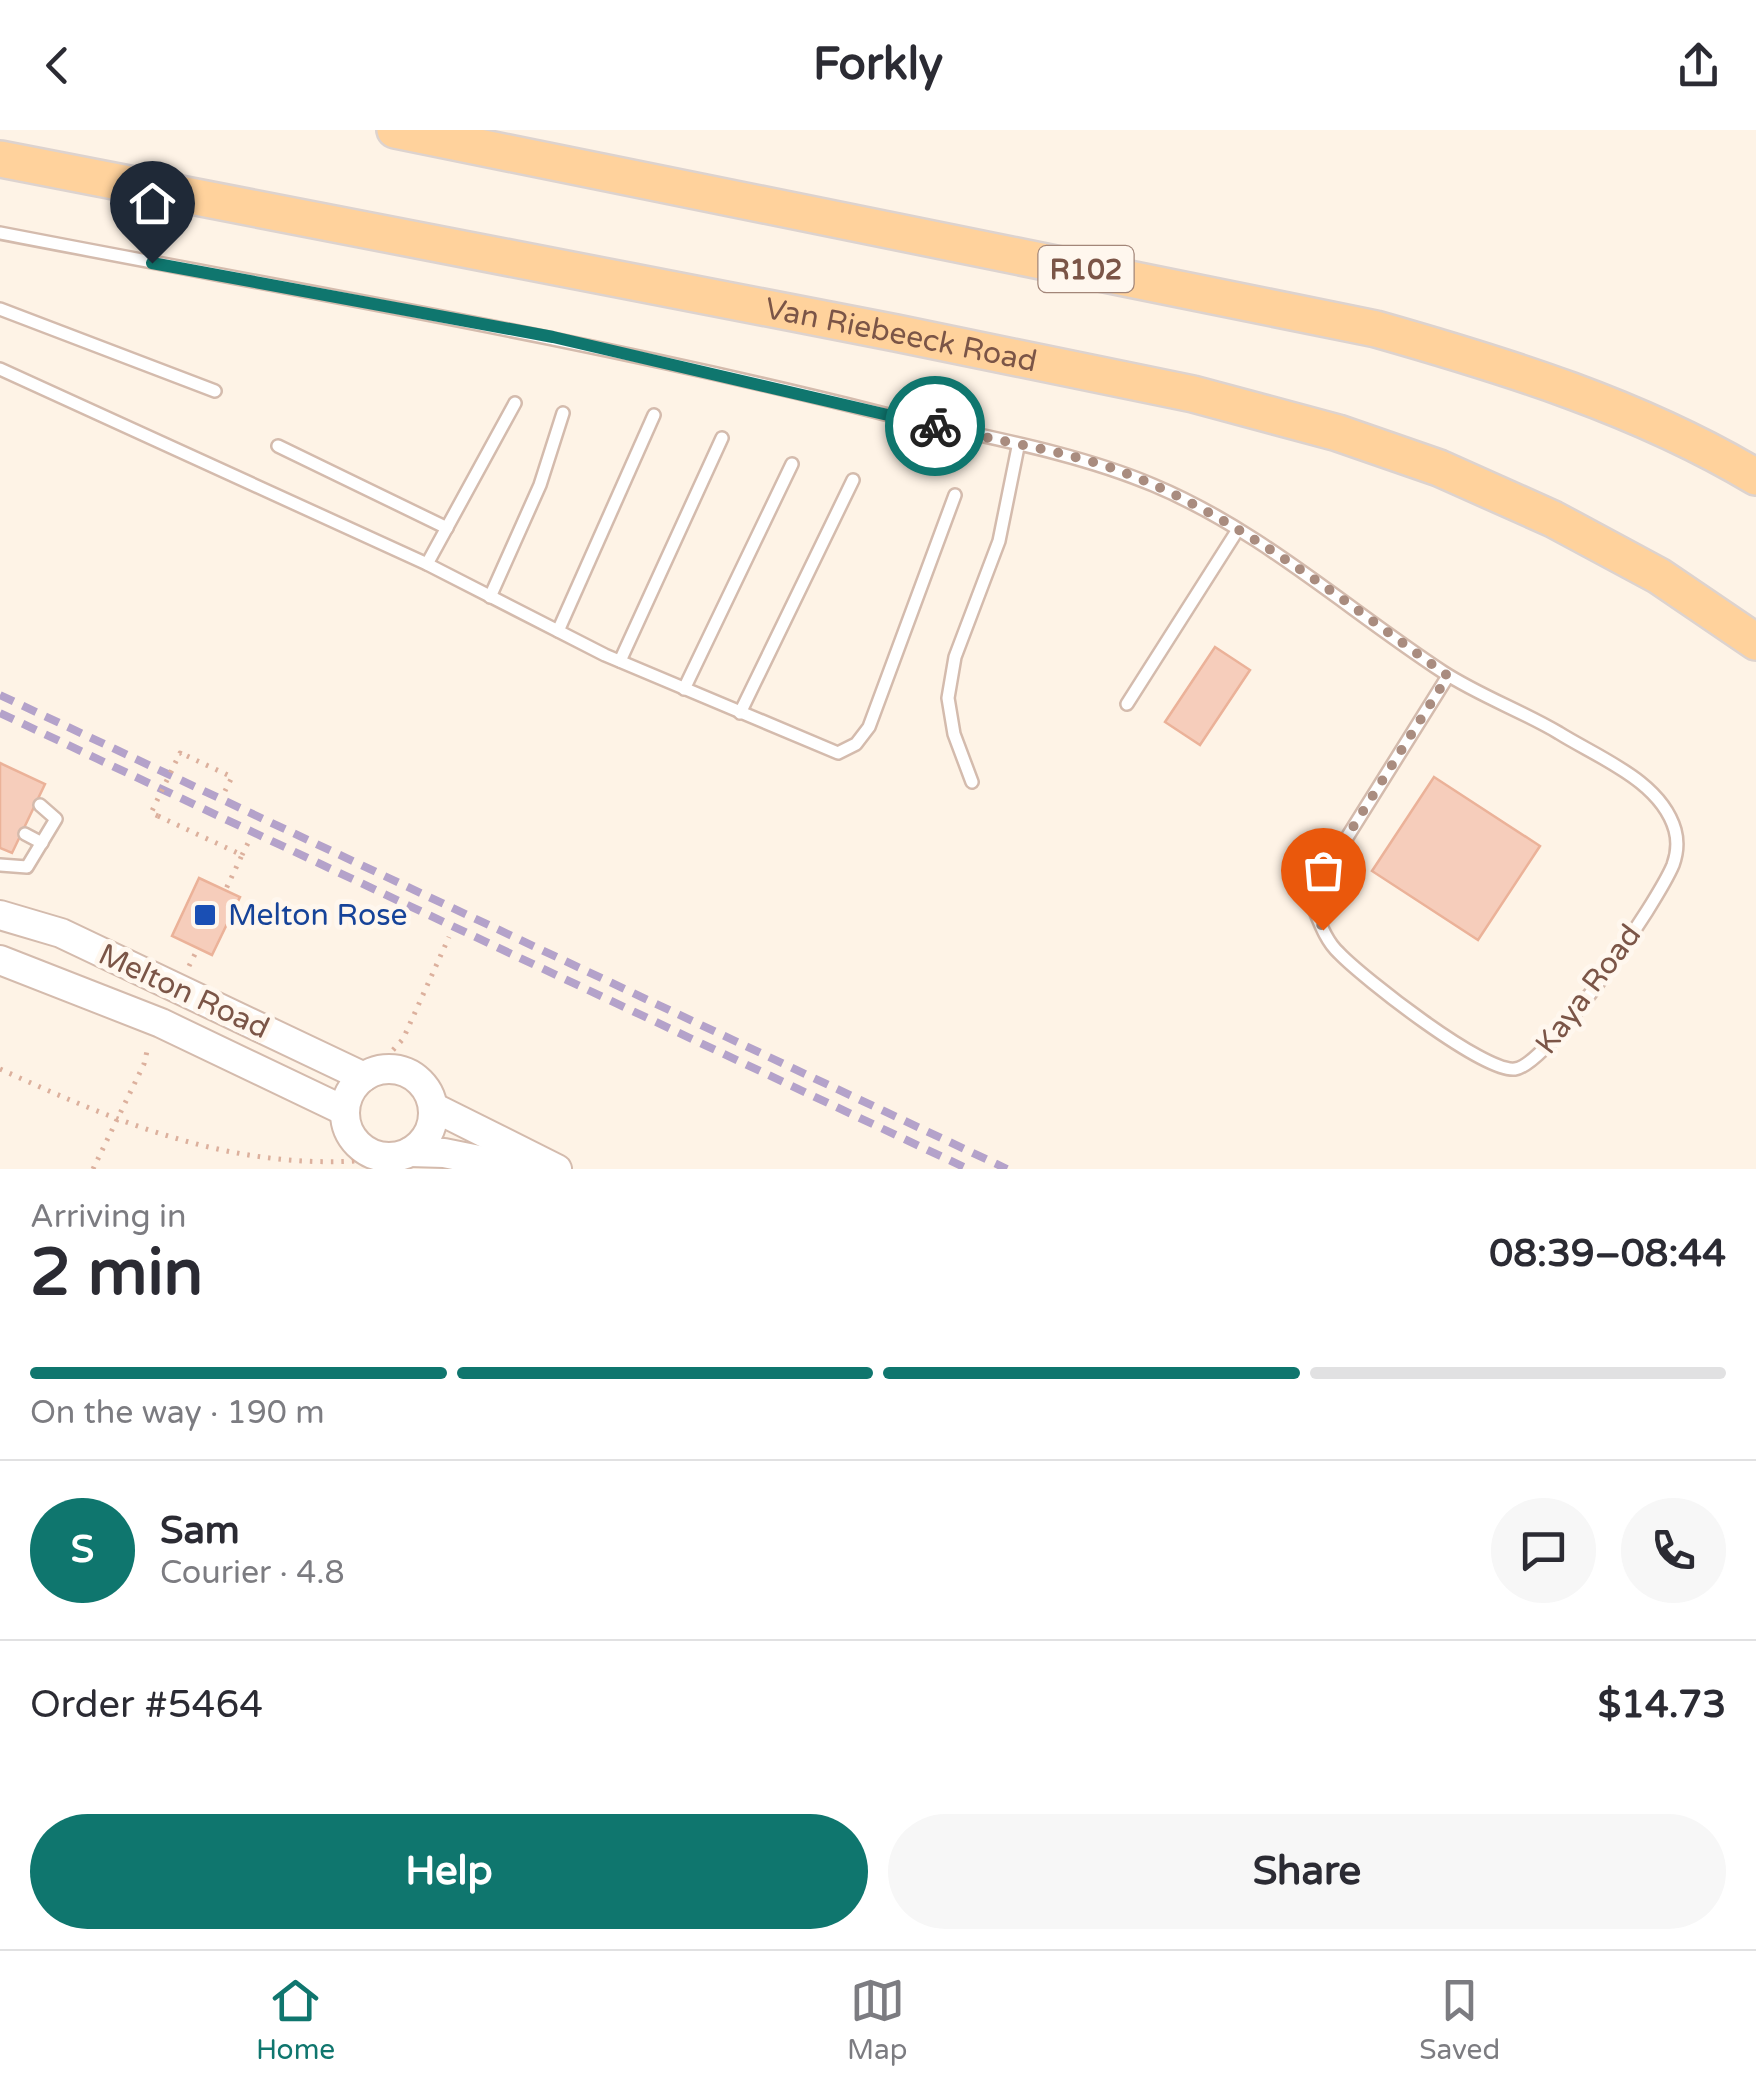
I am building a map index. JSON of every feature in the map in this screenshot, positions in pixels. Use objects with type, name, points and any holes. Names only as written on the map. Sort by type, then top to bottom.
[{"type":"main road","name":"R102","points":[[395,130],[1376,329],[1521,372],[1648,422],[1756,477]]},
{"type":"main road","name":"Van Riebeeck Road","points":[[0,158],[1193,394],[1338,433],[1440,468],[1553,519],[1659,576],[1756,642]]},
{"type":"street","name":"Melton Road","points":[[0,915],[62,933],[364,1077]]},
{"type":"street","name":"Melton Road","points":[[0,960],[161,1023],[345,1111]]},
{"type":"street","points":[[410,1152],[428,1133],[432,1108],[424,1086],[409,1074],[383,1070],[364,1077],[350,1092],[345,1111],[348,1130],[365,1150],[383,1157],[410,1152],[444,1153],[523,1169]]},
{"type":"street","points":[[432,1108],[557,1169]]},
{"type":"lane","name":"Kaya Road","points":[[0,233],[553,337],[1116,469],[1162,488],[1238,531],[1448,676],[1548,726],[1656,796],[1678,837],[1675,862],[1585,1002],[1540,1056],[1526,1067],[1508,1071],[1490,1066],[1420,1018],[1336,950],[1316,912],[1320,887],[1331,862],[1448,676]]},
{"type":"lane","points":[[0,310],[214,391]]},
{"type":"lane","points":[[0,370],[427,564],[620,661],[838,753],[856,744],[869,727],[955,495]]},
{"type":"lane","points":[[427,564],[515,402]]},
{"type":"lane","points":[[490,597],[540,485],[563,413]]},
{"type":"lane","points":[[558,631],[654,415]]},
{"type":"lane","points":[[620,661],[722,438]]},
{"type":"lane","points":[[278,446],[447,528]]},
{"type":"lane","points":[[972,782],[954,734],[948,698],[955,657],[999,541],[1018,447]]},
{"type":"lane","points":[[684,689],[792,464]]},
{"type":"lane","points":[[740,713],[853,480]]},
{"type":"lane","points":[[1126,704],[1238,531]]},
{"type":"lane","points":[[0,865],[27,867],[56,819],[40,805]]},
{"type":"lane","points":[[25,834],[42,843]]},
{"type":"path","points":[[225,791],[232,777],[180,752],[152,813],[242,855]]},
{"type":"path","points":[[225,890],[248,843]]},
{"type":"path","points":[[393,1050],[403,1039],[449,937]]},
{"type":"path","points":[[93,1169],[155,1036]]},
{"type":"path","points":[[0,1069],[113,1121],[254,1157],[355,1161]]},
{"type":"building","points":[[1215,647],[1250,670],[1200,745],[1165,722]]},
{"type":"building","points":[[0,763],[45,784],[12,853],[0,848]]},
{"type":"building","points":[[1434,777],[1540,846],[1478,940],[1372,871]]},
{"type":"building","points":[[199,878],[240,897],[212,955],[172,936]]},
{"type":"railway","points":[[0,695],[1007,1169]]},
{"type":"railway","points":[[0,713],[968,1169]]},
{"type":"way so far","points":[[935,426],[1116,469],[1162,488],[1212,514],[1448,676],[1331,862],[1320,887],[1316,912],[1323,930]]},
{"type":"place","name":"Melton Rose","points":[[205,915]]},
{"type":"route","points":[[152,263],[553,337],[935,426]]}]
